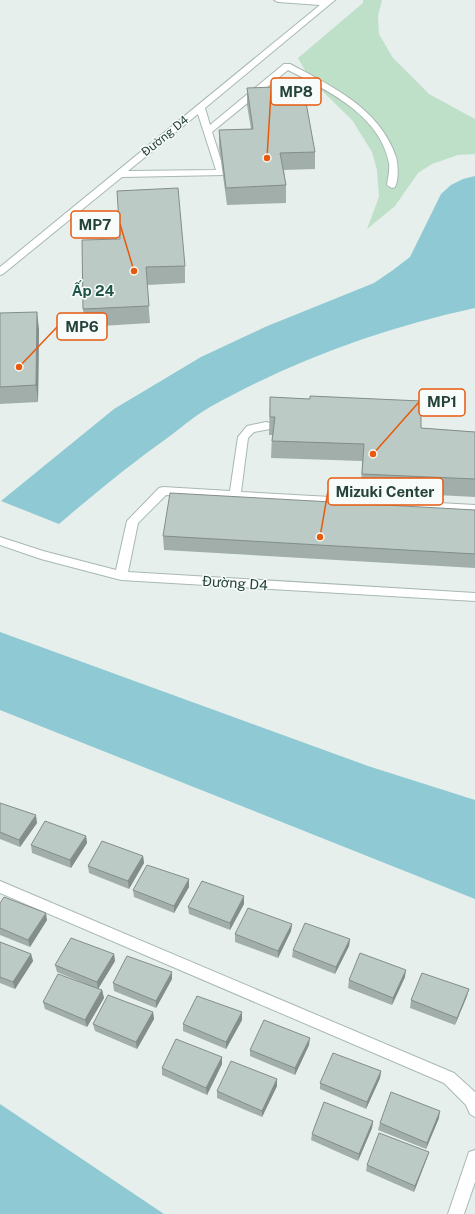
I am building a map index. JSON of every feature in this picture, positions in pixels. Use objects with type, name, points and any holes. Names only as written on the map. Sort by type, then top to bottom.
[{"type":"street","points":[[278,0],[329,2]]},
{"type":"street","name":"Đường D4","points":[[0,272],[329,2]]},
{"type":"street","points":[[208,131],[287,66],[324,86],[357,107],[378,129],[390,152],[393,165],[392,185]]},
{"type":"street","points":[[119,174],[221,173],[200,107]]},
{"type":"street","points":[[235,495],[243,437],[251,429],[266,426]]},
{"type":"street","points":[[121,576],[133,520],[163,491],[475,509]]},
{"type":"street","name":"Đường D4","points":[[0,541],[41,555],[121,576],[475,598]]},
{"type":"street","points":[[0,887],[449,1078],[472,1100],[475,1109]]},
{"type":"street","points":[[456,1214],[475,1158]]},
{"type":"green space","points":[[363,0],[382,0],[378,16],[379,34],[393,58],[429,94],[475,119],[475,154],[458,155],[432,164],[418,173],[395,206],[367,229],[379,197],[377,170],[372,152],[352,120],[309,78],[298,58],[363,3]]},
{"type":"water","points":[[475,176],[475,308],[406,325],[372,336],[306,361],[241,390],[195,417],[114,478],[59,524],[1,501],[114,409],[201,357],[265,327],[374,283],[393,270],[410,257],[441,194],[451,185],[463,179]]},
{"type":"water","points":[[0,632],[368,766],[475,800],[475,899],[0,710]]},
{"type":"water","points":[[0,1104],[164,1214],[0,1214]]},
{"type":"building","points":[[303,86],[315,152],[280,153],[286,185],[226,188],[219,130],[253,129],[247,88]]},
{"type":"building","points":[[178,188],[185,266],[146,267],[149,306],[83,309],[82,240],[120,239],[117,191]]},
{"type":"building","points":[[37,312],[36,385],[0,387],[0,313]]},
{"type":"building","points":[[310,396],[421,401],[421,428],[475,432],[475,479],[362,474],[364,444],[272,441],[275,417],[270,417],[270,397],[310,399]]},
{"type":"building","points":[[170,493],[475,510],[475,554],[163,536]]},
{"type":"building","points":[[0,803],[36,815],[19,840],[0,832]]},
{"type":"building","points":[[45,821],[86,836],[70,860],[31,845]]},
{"type":"building","points":[[102,841],[143,856],[128,881],[88,866]]},
{"type":"building","points":[[147,865],[189,879],[174,906],[133,890]]},
{"type":"building","points":[[202,881],[244,896],[230,923],[188,907]]},
{"type":"building","points":[[4,897],[46,913],[28,940],[0,928],[0,903]]},
{"type":"building","points":[[248,908],[292,924],[278,951],[235,934]]},
{"type":"building","points":[[305,923],[350,939],[336,967],[293,950]]},
{"type":"building","points":[[71,938],[114,954],[97,982],[55,965]]},
{"type":"building","points":[[0,942],[31,954],[13,982],[0,977]]},
{"type":"building","points":[[360,953],[406,970],[393,998],[349,980]]},
{"type":"building","points":[[127,956],[172,972],[156,1001],[113,983]]},
{"type":"building","points":[[422,973],[469,989],[457,1018],[411,1000]]},
{"type":"building","points":[[58,974],[102,990],[85,1020],[43,1002]]},
{"type":"building","points":[[108,995],[153,1012],[136,1042],[93,1024]]},
{"type":"building","points":[[197,996],[242,1012],[226,1042],[183,1024]]},
{"type":"building","points":[[264,1020],[310,1038],[295,1068],[250,1050]]},
{"type":"building","points":[[176,1039],[222,1057],[206,1088],[162,1068]]},
{"type":"building","points":[[333,1053],[381,1071],[367,1102],[320,1083]]},
{"type":"building","points":[[231,1061],[277,1079],[262,1111],[217,1091]]},
{"type":"building","points":[[391,1092],[440,1111],[427,1143],[380,1123]]},
{"type":"building","points":[[324,1102],[373,1121],[359,1154],[312,1134]]},
{"type":"building","points":[[379,1133],[429,1152],[415,1186],[367,1165]]},
{"type":"place","name":"MP8","points":[[267,158]]},
{"type":"place","name":"MP7","points":[[134,271]]},
{"type":"place","name":"MP6","points":[[19,367]]},
{"type":"place","name":"MP1","points":[[373,454]]},
{"type":"place","name":"Mizuki Center","points":[[320,537]]},
{"type":"district","name":"Ấp 24","points":[[93,291]]}]
